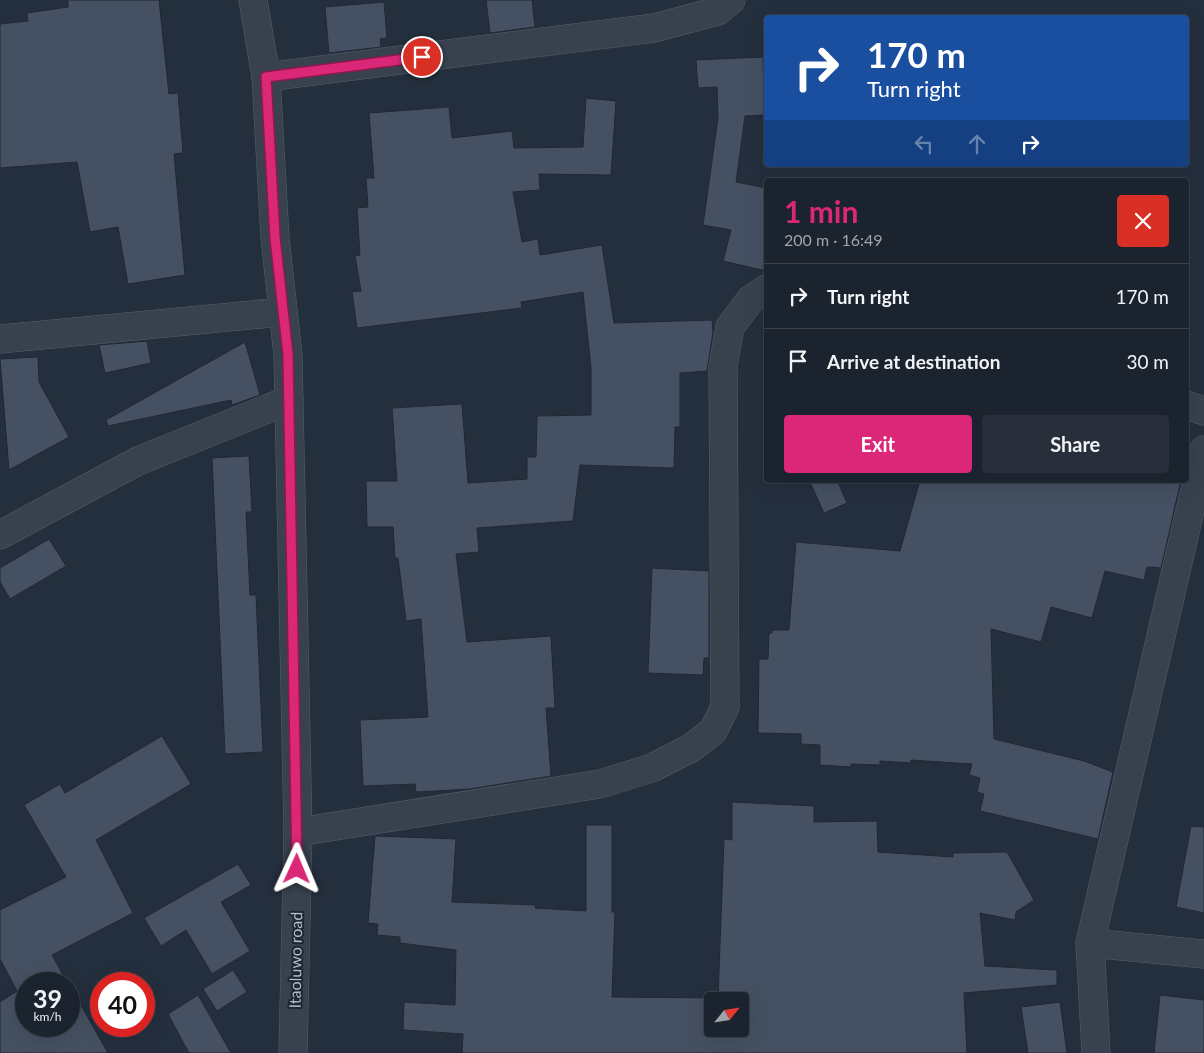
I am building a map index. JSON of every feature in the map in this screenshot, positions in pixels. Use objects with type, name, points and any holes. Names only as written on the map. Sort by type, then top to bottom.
[{"type":"street","name":"Itaoluwo road","points":[[253,0],[266,77],[275,238],[288,355],[298,832],[293,1053]]},
{"type":"street","points":[[266,77],[654,28],[718,11],[731,0]]},
{"type":"street","points":[[298,832],[600,784],[652,768],[691,748],[713,731],[725,706],[723,366],[730,327],[751,299],[764,290]]},
{"type":"street","points":[[0,340],[282,312]]},
{"type":"street","points":[[0,535],[138,461],[289,400]]},
{"type":"street","points":[[1189,406],[1204,410]]},
{"type":"street","points":[[1096,1053],[1090,943],[1204,450]]},
{"type":"street","points":[[1090,943],[1204,954]]},
{"type":"building","points":[[68,0],[159,0],[169,94],[178,93],[183,153],[174,154],[185,275],[128,284],[118,227],[90,232],[77,162],[0,168],[0,24],[28,21],[27,13],[68,7]]},
{"type":"building","points":[[486,0],[532,0],[535,27],[490,33]]},
{"type":"building","points":[[384,2],[387,38],[380,39],[381,47],[329,53],[325,7]]},
{"type":"building","points":[[763,57],[764,115],[745,116],[736,182],[764,188],[764,271],[723,261],[731,230],[703,225],[718,118],[717,87],[698,88],[696,60]]},
{"type":"building","points":[[586,98],[616,101],[611,175],[539,174],[540,190],[513,192],[522,242],[538,239],[540,255],[602,245],[614,323],[712,320],[713,332],[707,371],[680,373],[680,427],[675,427],[674,468],[580,465],[573,521],[477,528],[479,552],[456,554],[467,642],[551,636],[555,708],[546,708],[551,776],[470,789],[416,792],[415,784],[363,786],[360,720],[428,717],[421,619],[406,621],[398,558],[395,558],[393,527],[367,527],[366,481],[397,481],[392,408],[462,404],[468,483],[527,479],[527,457],[536,457],[537,416],[591,415],[591,368],[583,292],[521,302],[522,308],[357,328],[352,292],[361,291],[355,256],[360,255],[357,208],[368,207],[366,178],[374,178],[369,113],[449,107],[452,138],[512,131],[514,148],[583,147]]},
{"type":"building","points":[[147,341],[151,363],[105,373],[99,345]]},
{"type":"building","points":[[245,342],[260,395],[232,405],[231,400],[108,426],[106,420]]},
{"type":"building","points":[[38,357],[39,382],[69,437],[9,470],[0,359]]},
{"type":"building","points":[[249,456],[252,512],[246,512],[250,595],[256,595],[263,752],[225,754],[212,458]]},
{"type":"building","points":[[810,483],[838,483],[847,503],[824,513]]},
{"type":"building","points":[[919,483],[1180,483],[1161,568],[1147,567],[1144,580],[1105,571],[1092,618],[1051,607],[1041,642],[991,629],[994,739],[1084,761],[1113,772],[1098,839],[980,811],[984,794],[977,792],[980,778],[969,775],[972,764],[911,760],[911,763],[880,761],[880,765],[851,764],[851,767],[820,765],[820,745],[801,744],[801,734],[758,733],[759,659],[768,659],[769,633],[772,633],[772,630],[789,630],[796,542],[900,551]]},
{"type":"building","points":[[49,539],[66,566],[10,599],[0,582],[0,568]]},
{"type":"building","points":[[652,568],[709,571],[709,658],[704,658],[703,675],[648,673]]},
{"type":"building","points":[[162,736],[191,784],[96,840],[133,913],[52,955],[61,972],[15,972],[15,987],[0,959],[0,910],[66,877],[24,805],[60,784],[65,793]]},
{"type":"building","points":[[732,802],[814,806],[814,822],[877,821],[878,852],[953,857],[953,853],[1007,852],[1034,900],[1016,912],[1015,920],[980,913],[985,966],[1057,970],[1057,985],[964,993],[967,1053],[462,1053],[463,1034],[403,1030],[404,1002],[455,1005],[456,950],[400,943],[400,937],[377,935],[378,924],[368,923],[375,836],[456,839],[452,902],[536,905],[535,908],[586,911],[586,825],[612,825],[612,912],[615,912],[612,997],[704,998],[704,1038],[749,1038],[749,992],[718,992],[724,839],[732,840]]},
{"type":"building","points":[[1191,826],[1204,827],[1204,913],[1176,907]]},
{"type":"building","points":[[238,864],[251,885],[221,902],[250,951],[212,974],[186,930],[161,946],[144,918]]},
{"type":"building","points":[[233,970],[247,992],[217,1011],[203,989]]},
{"type":"building","points":[[15,992],[15,1037],[80,1037],[80,1003],[90,1021],[90,1037],[99,1037],[108,1053],[0,1053],[0,1002]]},
{"type":"building","points":[[198,995],[231,1053],[189,1053],[168,1014]]},
{"type":"building","points":[[1160,995],[1204,1000],[1204,1053],[1154,1053]]},
{"type":"building","points":[[1060,1002],[1067,1053],[1028,1053],[1021,1007]]},
{"type":"route","points":[[297,869],[298,832],[288,355],[275,238],[266,77],[422,57]]}]
